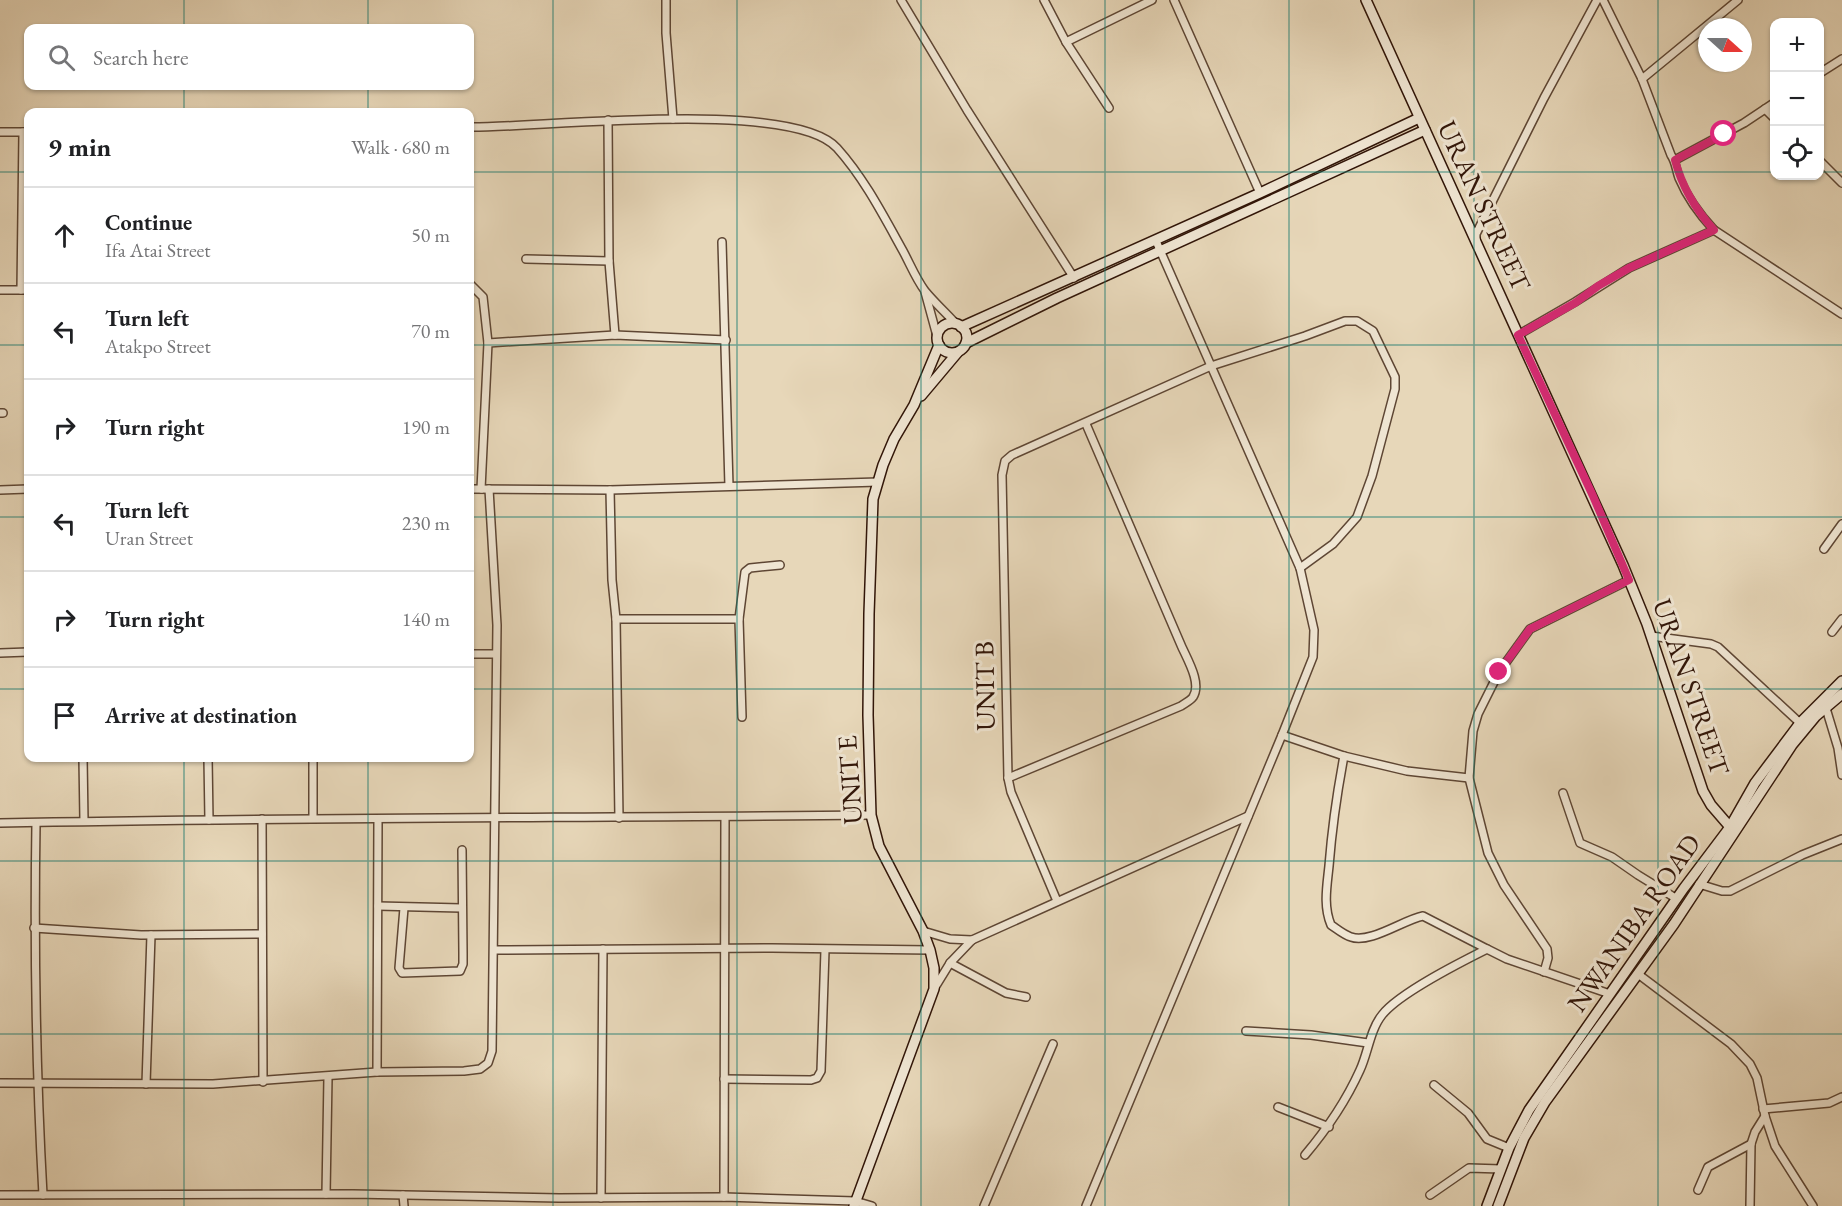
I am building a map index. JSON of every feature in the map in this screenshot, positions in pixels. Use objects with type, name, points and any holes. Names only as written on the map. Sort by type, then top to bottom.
[{"type":"street","points":[[666,0],[666,33],[673,119]]},
{"type":"street","points":[[901,0],[967,110],[1074,278]]},
{"type":"street","points":[[1044,0],[1066,42],[1109,108]]},
{"type":"street","points":[[1066,42],[1152,0]]},
{"type":"street","points":[[1174,0],[1260,193]]},
{"type":"street","name":"URAN STREET","points":[[1366,0],[1593,496],[1629,580],[1651,636],[1703,791],[1711,805],[1730,827]]},
{"type":"street","points":[[1476,243],[1476,234],[1544,98],[1597,0]]},
{"type":"street","points":[[1603,0],[1641,79],[1675,160],[1679,177],[1703,218],[1714,230],[1842,314]]},
{"type":"street","points":[[1641,79],[1738,0]]},
{"type":"street","points":[[1822,72],[1842,59]]},
{"type":"street","points":[[1675,160],[1744,123],[1770,106]]},
{"type":"street","points":[[1765,109],[1770,114]]},
{"type":"street","points":[[914,405],[945,325],[959,325],[1074,278],[1419,118]]},
{"type":"street","points":[[474,127],[673,119],[786,125],[811,132],[835,146],[854,166],[924,289],[938,340],[947,352],[958,351]]},
{"type":"street","points":[[608,120],[609,261],[615,335]]},
{"type":"street","points":[[914,405],[966,343],[1000,325],[1425,130]]},
{"type":"street","points":[[0,132],[24,132]]},
{"type":"street","points":[[1824,165],[1842,183]]},
{"type":"street","points":[[1518,335],[1575,303],[1629,268],[1714,230]]},
{"type":"street","points":[[1086,1206],[1313,657],[1314,630],[1300,568],[1156,241]]},
{"type":"street","points":[[722,242],[729,486]]},
{"type":"street","points":[[526,259],[609,261]]},
{"type":"street","points":[[0,1083],[213,1084],[263,1082],[376,1072],[464,1071],[480,1069],[488,1063],[492,1051],[494,950],[496,654],[485,489],[488,343],[483,297],[474,288]]},
{"type":"street","points":[[924,289],[959,325],[966,334],[966,343]]},
{"type":"street","points":[[0,290],[24,290]]},
{"type":"street","points":[[1008,778],[1181,706],[1192,699],[1195,691],[1196,682],[1181,645],[1086,424],[1211,366],[1345,321],[1357,321],[1373,331],[1395,378],[1395,389],[1372,476],[1357,517],[1333,544],[1300,568]]},
{"type":"street","points":[[488,343],[615,335],[726,340]]},
{"type":"street","name":"UNIT E","points":[[854,1204],[934,989],[934,968],[930,950],[923,931],[879,846],[871,815],[868,715],[872,514],[878,482],[894,439],[914,405]]},
{"type":"street","name":"UNIT B","points":[[1057,902],[1011,792],[1008,778],[1002,475],[1005,461],[1012,456],[1086,424]]},
{"type":"street","points":[[474,489],[610,490],[878,482]]},
{"type":"street","points":[[0,489],[24,489]]},
{"type":"street","points":[[610,490],[619,818]]},
{"type":"street","points":[[1824,549],[1842,524]]},
{"type":"street","points":[[742,717],[739,619],[745,572],[750,568],[780,565]]},
{"type":"street","points":[[1544,972],[1548,958],[1547,948],[1504,885],[1488,853],[1469,778],[1473,731],[1478,714],[1499,672],[1530,629],[1629,580]]},
{"type":"street","points":[[615,619],[739,619]]},
{"type":"street","points":[[1832,632],[1842,619]]},
{"type":"street","points":[[1651,636],[1711,644],[1718,647],[1800,723]]},
{"type":"street","points":[[0,653],[24,652]]},
{"type":"street","points":[[474,654],[496,654]]},
{"type":"street","name":"NWANIBA ROAD","points":[[1487,1206],[1509,1148],[1529,1110],[1730,827],[1755,783],[1800,723],[1824,704],[1842,681]]},
{"type":"street","points":[[1498,1206],[1532,1123],[1700,884],[1792,745],[1824,704],[1842,694]]},
{"type":"street","points":[[1824,704],[1838,748],[1842,776]]},
{"type":"street","points":[[1282,735],[1344,756],[1407,771],[1469,778]]},
{"type":"street","points":[[1344,756],[1333,809],[1326,906],[1331,925],[1353,938],[1370,937],[1412,918],[1423,916],[1507,959],[1610,994]]},
{"type":"street","points":[[83,762],[84,821]]},
{"type":"street","points":[[208,762],[209,820]]},
{"type":"street","points":[[313,762],[313,818]]},
{"type":"street","points":[[1563,793],[1580,843],[1612,857],[1677,899]]},
{"type":"street","points":[[0,823],[313,818],[871,815]]},
{"type":"street","points":[[934,989],[950,963],[972,940],[1248,816]]},
{"type":"street","points":[[724,1197],[725,817]]},
{"type":"street","points":[[262,819],[263,1082]]},
{"type":"street","points":[[376,1072],[378,819]]},
{"type":"street","points":[[36,823],[34,928],[37,1083],[44,1195]]},
{"type":"street","points":[[1729,839],[1730,827]]},
{"type":"street","points":[[1700,884],[1722,891],[1730,891],[1802,855],[1842,839]]},
{"type":"street","points":[[404,908],[399,968],[402,974],[459,971],[463,964],[462,850]]},
{"type":"street","points":[[378,906],[461,908]]},
{"type":"street","points":[[34,928],[151,935],[262,934]]},
{"type":"street","points":[[923,931],[950,939],[972,940]]},
{"type":"street","points":[[146,1084],[151,935]]},
{"type":"street","points":[[494,950],[724,948],[930,950]]},
{"type":"street","points":[[601,1198],[603,949]]},
{"type":"street","points":[[1305,1155],[1329,1127],[1360,1069],[1368,1043],[1381,1015],[1393,1004],[1486,949]]},
{"type":"street","points":[[724,1079],[811,1080],[817,1078],[821,1071],[825,950]]},
{"type":"street","points":[[950,963],[1006,993],[1026,997]]},
{"type":"street","points":[[1638,974],[1742,1053],[1757,1078],[1764,1113],[1775,1146],[1813,1206]]},
{"type":"street","points":[[1246,1031],[1311,1035],[1368,1043]]},
{"type":"street","points":[[984,1206],[1053,1044]]},
{"type":"street","points":[[326,1194],[328,1077]]},
{"type":"street","points":[[1434,1085],[1468,1113],[1487,1139],[1509,1148]]},
{"type":"street","points":[[1764,1113],[1829,1103],[1842,1097]]},
{"type":"street","points":[[1278,1107],[1329,1127]]},
{"type":"street","points":[[1750,1206],[1751,1144],[1764,1113]]},
{"type":"street","points":[[1698,1190],[1708,1167],[1751,1144]]},
{"type":"street","points":[[1430,1195],[1469,1168],[1501,1169]]},
{"type":"street","points":[[0,1195],[326,1194],[601,1198],[724,1197],[872,1206]]},
{"type":"street","points":[[403,1195],[404,1206]]},
{"type":"route","points":[[1499,672],[1530,629],[1629,580],[1593,496],[1518,335],[1575,303],[1629,268],[1714,230],[1691,199],[1679,177],[1675,160],[1724,134]]}]
